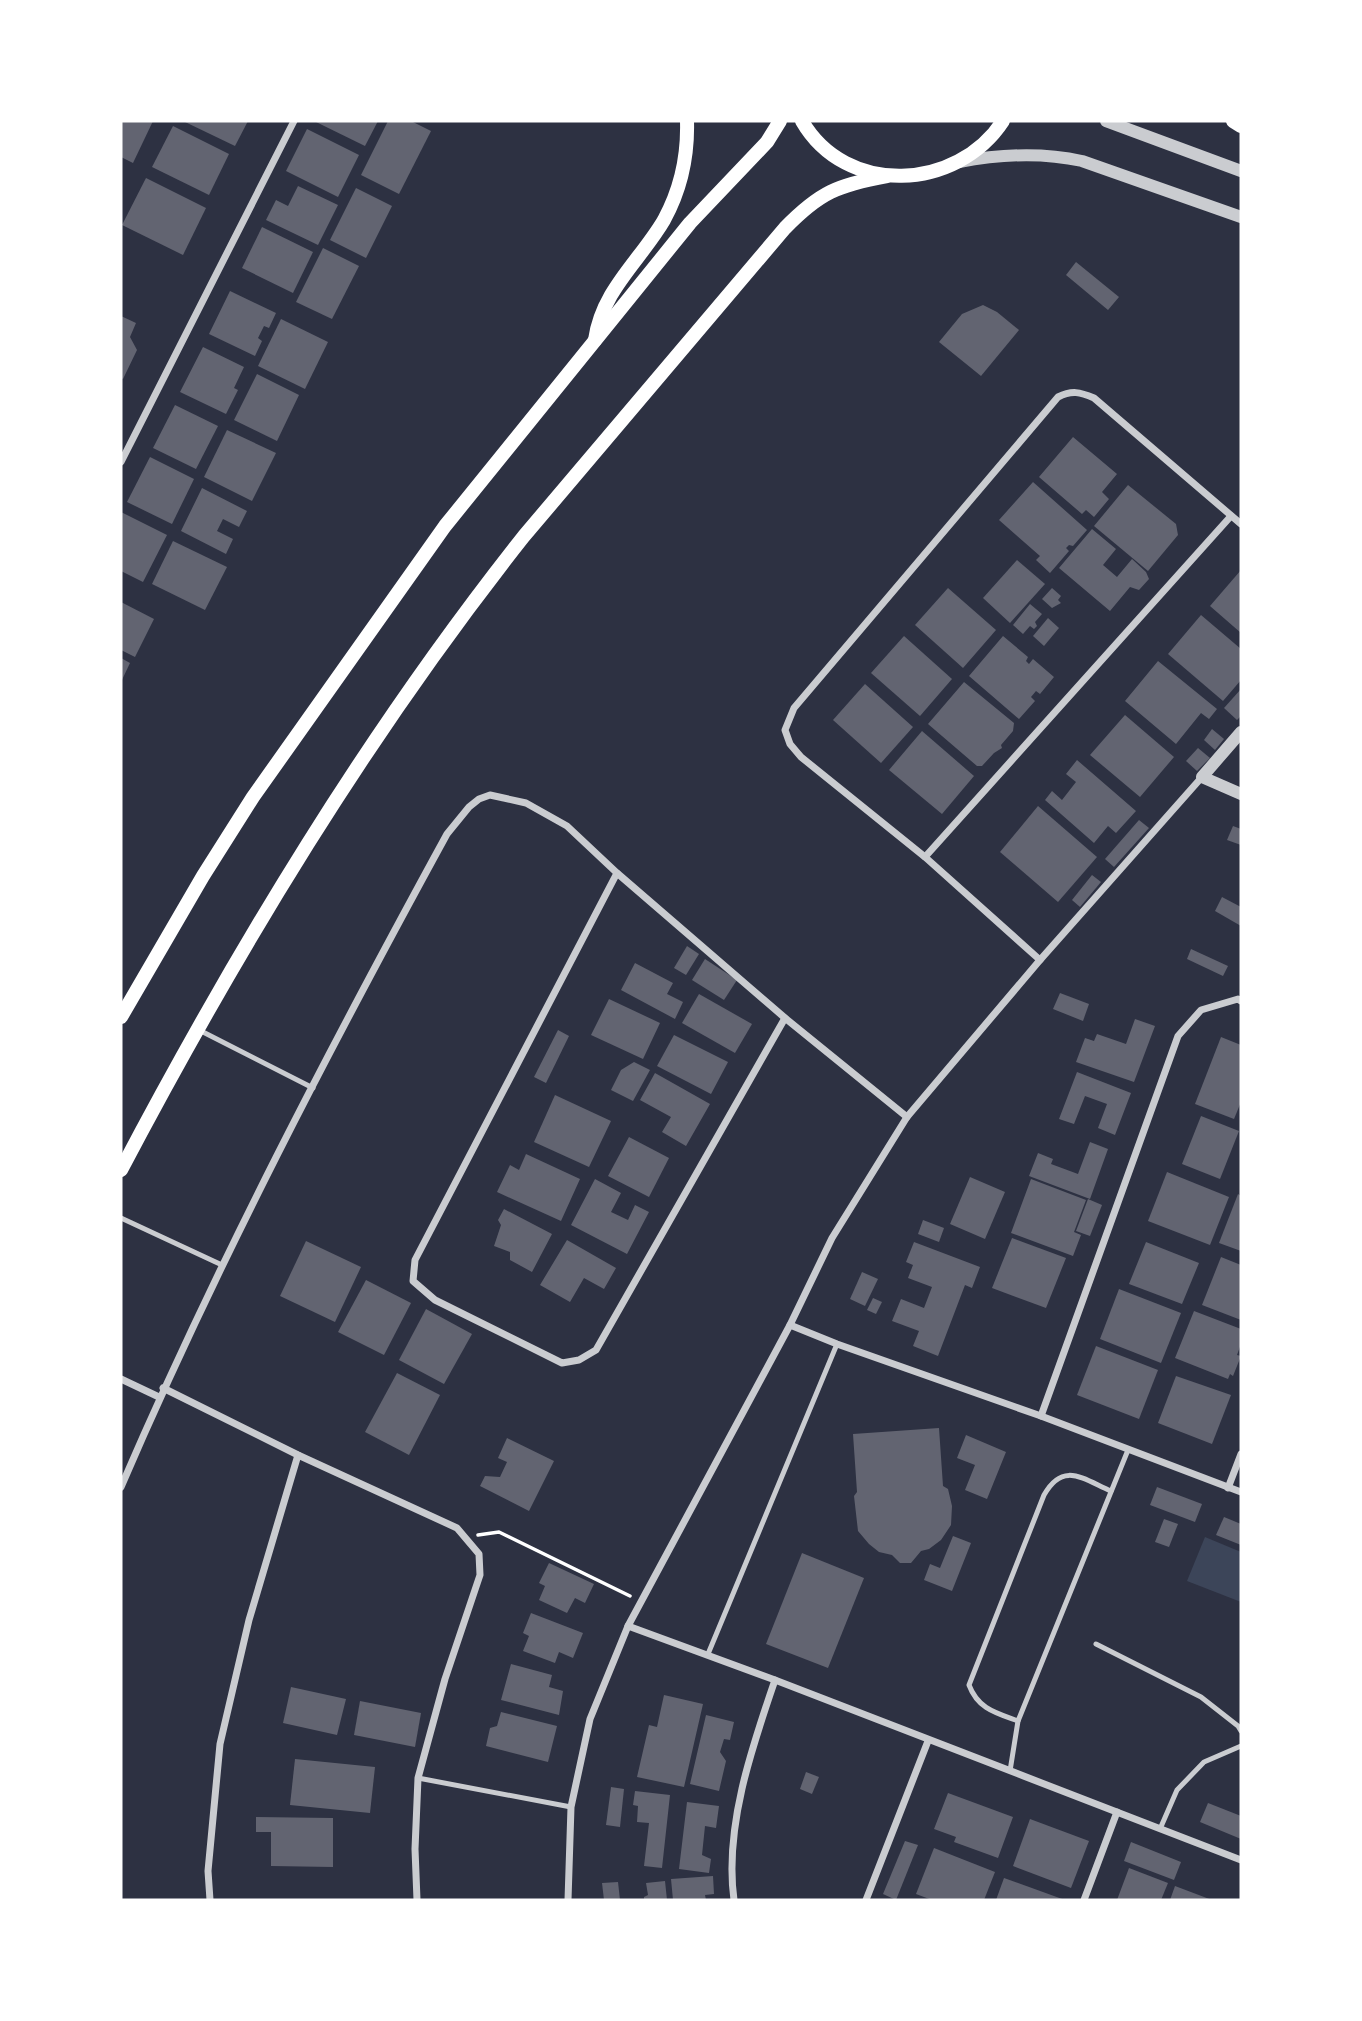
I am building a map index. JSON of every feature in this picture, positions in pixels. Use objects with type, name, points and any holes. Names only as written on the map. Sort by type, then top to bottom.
[{"type":"main road","points":[[594,342],[597,321],[605,303],[664,220],[674,199],[686,157],[687,121]]},
{"type":"main road","points":[[121,1017],[202,876],[253,797],[445,526],[690,223],[767,142],[780,121]]},
{"type":"main road","points":[[802,121],[833,154],[868,172],[887,176],[917,176],[959,162],[982,145],[1003,121]]},
{"type":"main road","points":[[1233,121],[1241,126]]},
{"type":"main road","points":[[121,1170],[197,1028],[351,774],[485,585],[792,221],[812,202],[833,190],[887,176]]},
{"type":"street","points":[[121,463],[294,121]]},
{"type":"street","points":[[1105,121],[1241,171]]},
{"type":"street","points":[[959,162],[989,156],[1067,157],[1241,217]]},
{"type":"street","points":[[1040,960],[925,857],[801,757],[790,744],[785,730],[794,708],[1058,397],[1067,393],[1079,392],[1094,398],[1241,524]]},
{"type":"street","points":[[925,857],[1231,516]]},
{"type":"street","points":[[568,1900],[571,1807],[590,1719],[628,1626],[790,1325],[832,1238],[907,1116],[1241,732]]},
{"type":"street","points":[[1202,777],[1241,794]]},
{"type":"street","points":[[121,1487],[163,1388],[222,1265],[372,971],[447,834],[479,799],[490,795],[513,799],[566,826],[785,1018],[907,1116]]},
{"type":"street","points":[[617,873],[415,1260],[414,1281],[435,1300],[562,1363],[579,1360],[596,1350],[785,1018]]},
{"type":"street","points":[[1041,1416],[1178,1036],[1201,1010],[1238,999],[1241,1001]]},
{"type":"street","points":[[790,1325],[1241,1492]]},
{"type":"street","points":[[121,1379],[159,1397]]},
{"type":"street","points":[[163,1388],[298,1455],[457,1528],[479,1554],[480,1576],[445,1679],[418,1778],[415,1849],[417,1900]]},
{"type":"street","points":[[1228,1488],[1241,1454]]},
{"type":"street","points":[[211,1900],[208,1871],[220,1744],[249,1620],[298,1455]]},
{"type":"street","points":[[628,1626],[708,1654],[1241,1860]]},
{"type":"street","points":[[734,1900],[735,1823],[751,1752],[775,1680]]},
{"type":"street","points":[[866,1900],[928,1741]]},
{"type":"street","points":[[1084,1900],[1118,1812]]},
{"type":"lane","points":[[197,1028],[313,1088]]},
{"type":"lane","points":[[121,1218],[222,1265]]},
{"type":"lane","points":[[708,1654],[837,1344]]},
{"type":"lane","points":[[1010,1771],[1018,1721],[1128,1450]]},
{"type":"lane","points":[[1018,1721],[979,1705],[969,1685],[1044,1495],[1050,1484],[1062,1475],[1072,1474],[1111,1491]]},
{"type":"lane","points":[[1096,1644],[1201,1698],[1241,1731]]},
{"type":"lane","points":[[1160,1829],[1177,1790],[1204,1762],[1241,1746]]},
{"type":"lane","points":[[418,1778],[571,1807]]},
{"type":"path","points":[[466,1539],[484,1532],[499,1532],[641,1601]]},
{"type":"shaded area","points":[[1205,1537],[1241,1552],[1241,1602],[1187,1581]]},
{"type":"building","points":[[121,121],[153,121],[133,163],[121,157]]},
{"type":"building","points":[[183,121],[248,121],[235,146]]},
{"type":"building","points":[[314,121],[378,121],[365,146]]},
{"type":"building","points":[[388,121],[411,121],[431,131],[399,194],[361,175]]},
{"type":"building","points":[[173,126],[229,154],[209,195],[152,167]]},
{"type":"building","points":[[307,129],[359,155],[338,197],[286,171]]},
{"type":"building","points":[[146,178],[206,208],[183,255],[122,225]]},
{"type":"building","points":[[298,186],[338,205],[318,245],[266,220],[276,200],[288,206]]},
{"type":"building","points":[[356,188],[392,206],[366,258],[330,240]]},
{"type":"building","points":[[262,227],[313,252],[293,293],[242,268]]},
{"type":"building","points":[[323,248],[359,266],[332,319],[296,302]]},
{"type":"building","points":[[1076,262],[1119,297],[1108,310],[1066,275]]},
{"type":"building","points":[[230,291],[276,313],[269,328],[264,326],[258,338],[262,341],[255,356],[209,334]]},
{"type":"building","points":[[983,305],[997,312],[1019,330],[981,376],[939,342],[962,314]]},
{"type":"building","points":[[121,316],[136,323],[130,337],[137,350],[123,379],[121,378]]},
{"type":"building","points":[[281,319],[328,342],[305,389],[258,366]]},
{"type":"building","points":[[203,347],[244,367],[234,388],[238,390],[226,414],[180,392]]},
{"type":"building","points":[[257,374],[299,395],[277,441],[234,420]]},
{"type":"building","points":[[175,405],[218,426],[196,469],[153,448]]},
{"type":"building","points":[[227,430],[276,453],[252,501],[204,477]]},
{"type":"building","points":[[1073,437],[1117,474],[1102,492],[1109,499],[1094,517],[1086,510],[1082,514],[1039,477]]},
{"type":"building","points":[[150,457],[194,479],[172,524],[127,502]]},
{"type":"building","points":[[1033,482],[1087,530],[1073,546],[1066,548],[1069,551],[1050,573],[1036,560],[1040,556],[999,520]]},
{"type":"building","points":[[1128,485],[1176,524],[1178,535],[1148,571],[1094,526]]},
{"type":"building","points":[[202,488],[247,511],[239,527],[223,519],[217,531],[233,539],[226,554],[181,531]]},
{"type":"building","points":[[121,512],[167,535],[143,582],[121,571]]},
{"type":"building","points":[[1092,529],[1116,549],[1103,565],[1117,577],[1132,559],[1146,572],[1149,579],[1139,590],[1130,587],[1110,611],[1059,568]]},
{"type":"building","points":[[173,541],[227,567],[205,610],[152,584]]},
{"type":"building","points":[[1017,560],[1045,584],[1010,623],[983,598]]},
{"type":"building","points":[[1241,570],[1241,633],[1210,606]]},
{"type":"building","points":[[948,588],[996,630],[963,668],[915,625]]},
{"type":"building","points":[[1052,588],[1061,596],[1058,600],[1061,603],[1052,608],[1042,599]]},
{"type":"building","points":[[121,602],[154,619],[135,657],[121,650]]},
{"type":"building","points":[[1030,604],[1042,614],[1035,622],[1037,626],[1034,629],[1030,626],[1023,634],[1013,625]]},
{"type":"building","points":[[1201,615],[1241,649],[1241,680],[1223,701],[1168,654]]},
{"type":"building","points":[[1048,618],[1059,628],[1044,646],[1033,636]]},
{"type":"building","points":[[904,636],[952,679],[920,716],[871,673]]},
{"type":"building","points":[[1003,636],[1028,657],[1026,661],[1029,664],[1033,659],[1054,677],[1040,694],[1036,691],[1031,697],[1035,701],[1019,719],[969,676]]},
{"type":"building","points":[[121,658],[130,663],[121,682]]},
{"type":"building","points":[[1158,661],[1217,709],[1209,719],[1201,713],[1176,744],[1125,701]]},
{"type":"building","points":[[964,682],[1014,723],[1013,731],[1001,745],[1002,748],[982,766],[977,766],[928,724]]},
{"type":"building","points":[[865,684],[913,727],[881,763],[833,720]]},
{"type":"building","points":[[1241,689],[1241,716],[1237,720],[1224,708]]},
{"type":"building","points":[[1125,715],[1174,757],[1140,797],[1090,755]]},
{"type":"building","points":[[1212,729],[1224,739],[1215,750],[1204,740]]},
{"type":"building","points":[[922,731],[974,776],[942,814],[889,770]]},
{"type":"building","points":[[1198,748],[1210,758],[1197,771],[1186,761]]},
{"type":"building","points":[[1077,760],[1136,811],[1116,833],[1108,826],[1094,843],[1045,800],[1052,791],[1062,800],[1076,782],[1066,774]]},
{"type":"building","points":[[1038,806],[1097,857],[1058,902],[1000,852]]},
{"type":"building","points":[[1139,820],[1149,828],[1114,867],[1105,859]]},
{"type":"building","points":[[1233,826],[1241,829],[1241,845],[1227,840]]},
{"type":"building","points":[[1092,875],[1101,882],[1080,907],[1072,900]]},
{"type":"building","points":[[1222,897],[1241,907],[1241,926],[1215,911]]},
{"type":"building","points":[[687,946],[699,954],[686,975],[674,968]]},
{"type":"building","points":[[1191,949],[1228,966],[1223,976],[1187,959]]},
{"type":"building","points":[[705,959],[737,980],[724,1000],[692,980]]},
{"type":"building","points":[[635,963],[673,983],[667,994],[683,1002],[675,1019],[621,990]]},
{"type":"building","points":[[1060,993],[1089,1004],[1083,1021],[1053,1009]]},
{"type":"building","points":[[699,994],[752,1024],[735,1053],[682,1023]]},
{"type":"building","points":[[609,999],[660,1023],[643,1059],[591,1035]]},
{"type":"building","points":[[1135,1019],[1155,1026],[1134,1082],[1076,1062],[1085,1038],[1094,1041],[1097,1034],[1126,1044]]},
{"type":"building","points":[[558,1030],[569,1036],[546,1083],[534,1077]]},
{"type":"building","points":[[674,1035],[728,1062],[711,1094],[657,1066]]},
{"type":"building","points":[[1221,1037],[1241,1045],[1241,1102],[1234,1119],[1195,1104]]},
{"type":"building","points":[[634,1062],[650,1070],[633,1101],[611,1090],[621,1070]]},
{"type":"building","points":[[1077,1072],[1131,1093],[1115,1135],[1098,1128],[1107,1104],[1085,1096],[1074,1124],[1059,1119]]},
{"type":"building","points":[[655,1073],[710,1104],[686,1146],[662,1132],[671,1117],[640,1100]]},
{"type":"building","points":[[555,1095],[611,1121],[589,1167],[534,1142]]},
{"type":"building","points":[[1201,1116],[1239,1131],[1220,1179],[1182,1164]]},
{"type":"building","points":[[629,1137],[669,1158],[649,1197],[608,1176]]},
{"type":"building","points":[[1090,1142],[1108,1149],[1090,1199],[1029,1176],[1038,1153],[1053,1159],[1051,1164],[1078,1174]]},
{"type":"building","points":[[526,1154],[580,1179],[561,1221],[497,1192],[510,1165],[519,1170]]},
{"type":"building","points":[[1167,1172],[1229,1197],[1210,1245],[1148,1221]]},
{"type":"building","points":[[970,1177],[1005,1192],[985,1239],[950,1224]]},
{"type":"building","points":[[595,1179],[621,1193],[611,1212],[628,1220],[635,1205],[649,1212],[627,1254],[571,1225]]},
{"type":"building","points":[[1031,1179],[1086,1200],[1074,1232],[1081,1235],[1073,1256],[1011,1233]]},
{"type":"building","points":[[1238,1194],[1241,1196],[1241,1251],[1219,1243]]},
{"type":"building","points":[[1088,1199],[1102,1205],[1090,1236],[1076,1231]]},
{"type":"building","points":[[504,1209],[552,1234],[532,1272],[510,1260],[510,1252],[494,1246],[501,1225],[498,1220]]},
{"type":"building","points":[[923,1220],[944,1228],[939,1242],[918,1234]]},
{"type":"building","points":[[1012,1238],[1066,1258],[1046,1308],[992,1288]]},
{"type":"building","points":[[567,1240],[616,1268],[604,1289],[584,1278],[570,1302],[540,1285]]},
{"type":"building","points":[[306,1241],[361,1267],[335,1322],[280,1296]]},
{"type":"building","points":[[914,1242],[980,1267],[972,1288],[965,1285],[938,1356],[913,1346],[919,1331],[892,1321],[901,1299],[924,1308],[932,1287],[908,1278],[913,1265],[906,1262]]},
{"type":"building","points":[[1146,1242],[1199,1263],[1182,1304],[1129,1284]]},
{"type":"building","points":[[1221,1257],[1241,1265],[1241,1320],[1202,1305]]},
{"type":"building","points":[[862,1272],[878,1279],[865,1306],[850,1299]]},
{"type":"building","points":[[366,1280],[411,1303],[384,1355],[338,1332]]},
{"type":"building","points":[[1119,1289],[1181,1313],[1161,1363],[1100,1339]]},
{"type":"building","points":[[873,1298],[882,1302],[876,1314],[867,1310]]},
{"type":"building","points":[[426,1309],[472,1334],[444,1384],[399,1360]]},
{"type":"building","points":[[1194,1311],[1241,1329],[1241,1344],[1237,1355],[1241,1356],[1233,1376],[1230,1374],[1228,1379],[1175,1358]]},
{"type":"building","points":[[1096,1346],[1158,1370],[1139,1419],[1077,1395]]},
{"type":"building","points":[[397,1373],[440,1395],[409,1455],[365,1432]]},
{"type":"building","points":[[1176,1376],[1231,1395],[1212,1444],[1158,1423]]},
{"type":"building","points":[[939,1428],[943,1486],[948,1489],[952,1506],[951,1525],[941,1540],[929,1549],[921,1551],[911,1563],[900,1563],[892,1555],[879,1552],[858,1531],[854,1496],[857,1492],[853,1434]]},
{"type":"building","points":[[966,1435],[1006,1452],[987,1499],[965,1490],[975,1465],[957,1458]]},
{"type":"building","points":[[507,1438],[554,1461],[529,1511],[480,1486],[485,1476],[500,1477],[507,1462],[498,1458]]},
{"type":"building","points":[[1157,1487],[1202,1504],[1195,1522],[1150,1505]]},
{"type":"building","points":[[1224,1517],[1241,1524],[1241,1545],[1216,1535]]},
{"type":"building","points":[[1164,1519],[1178,1524],[1169,1547],[1155,1542]]},
{"type":"building","points":[[953,1536],[971,1543],[952,1591],[924,1580],[930,1564],[940,1568]]},
{"type":"building","points":[[802,1553],[864,1578],[828,1668],[766,1644]]},
{"type":"building","points":[[549,1563],[594,1584],[585,1603],[575,1598],[567,1613],[539,1600],[545,1586],[539,1583]]},
{"type":"building","points":[[531,1613],[583,1633],[573,1658],[559,1652],[555,1663],[523,1651],[529,1636],[523,1633]]},
{"type":"building","points":[[511,1664],[552,1675],[549,1687],[563,1691],[559,1715],[501,1700]]},
{"type":"building","points":[[291,1687],[346,1699],[337,1735],[283,1723]]},
{"type":"building","points":[[664,1695],[703,1704],[684,1787],[637,1777],[649,1725],[657,1727]]},
{"type":"building","points":[[360,1701],[421,1713],[415,1747],[354,1735]]},
{"type":"building","points":[[501,1712],[557,1726],[548,1762],[486,1746],[490,1728],[497,1726]]},
{"type":"building","points":[[706,1715],[734,1722],[730,1740],[724,1739],[720,1752],[726,1761],[719,1791],[690,1784]]},
{"type":"building","points":[[295,1759],[375,1767],[370,1813],[290,1805]]},
{"type":"building","points":[[806,1772],[819,1777],[812,1794],[800,1789]]},
{"type":"building","points":[[611,1787],[624,1789],[620,1827],[606,1825]]},
{"type":"building","points":[[635,1791],[670,1795],[662,1868],[644,1866],[649,1823],[637,1822],[638,1806],[633,1805]]},
{"type":"building","points":[[948,1793],[1013,1817],[998,1858],[954,1842],[956,1837],[934,1829]]},
{"type":"building","points":[[687,1802],[719,1806],[716,1828],[705,1826],[702,1855],[711,1859],[709,1873],[679,1869]]},
{"type":"building","points":[[1208,1803],[1241,1816],[1241,1839],[1200,1822]]},
{"type":"building","points":[[256,1817],[333,1818],[333,1867],[271,1866],[271,1832],[256,1832]]},
{"type":"building","points":[[1030,1819],[1089,1841],[1071,1888],[1013,1866]]},
{"type":"building","points":[[905,1841],[918,1845],[896,1900],[883,1894]]},
{"type":"building","points":[[1131,1842],[1181,1862],[1174,1880],[1124,1861]]},
{"type":"building","points":[[934,1848],[995,1872],[984,1900],[932,1900],[916,1894]]},
{"type":"building","points":[[1129,1868],[1168,1883],[1161,1900],[1117,1900]]},
{"type":"building","points":[[713,1876],[714,1894],[705,1895],[706,1900],[673,1900],[671,1879]]},
{"type":"building","points":[[1004,1878],[1065,1900],[996,1900]]},
{"type":"building","points":[[665,1881],[667,1900],[644,1900],[648,1895],[646,1883]]},
{"type":"building","points":[[618,1882],[620,1900],[604,1900],[602,1883]]},
{"type":"building","points":[[1175,1886],[1212,1900],[1170,1900]]}]
